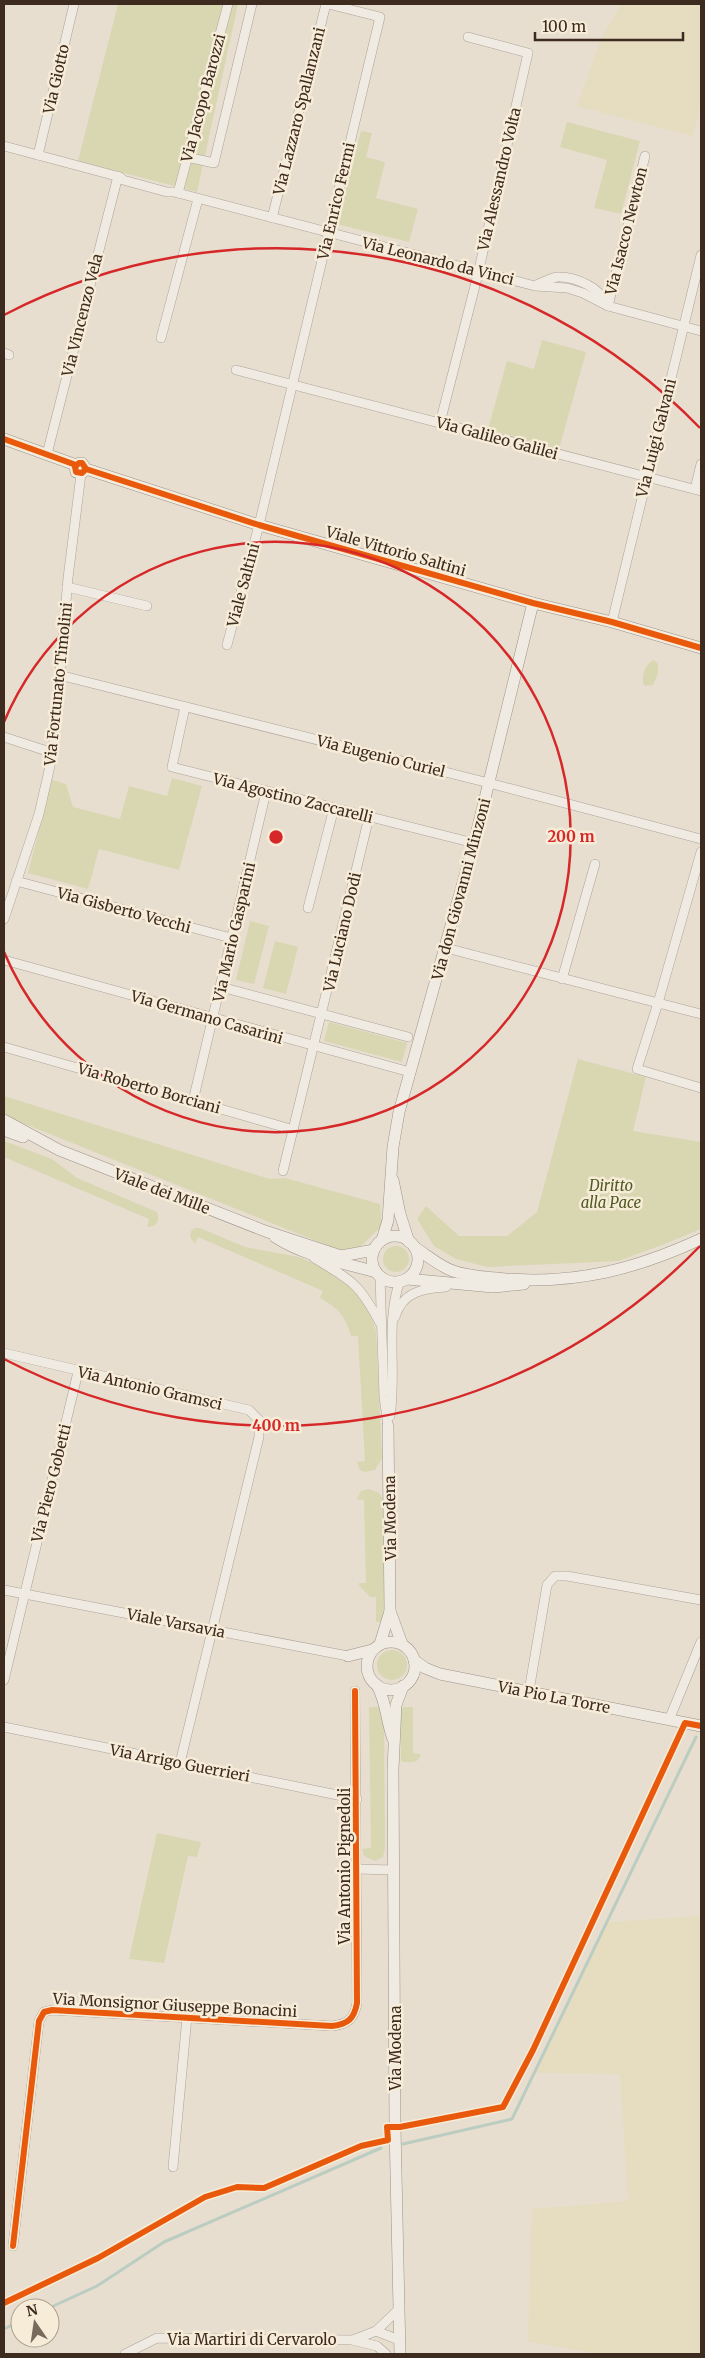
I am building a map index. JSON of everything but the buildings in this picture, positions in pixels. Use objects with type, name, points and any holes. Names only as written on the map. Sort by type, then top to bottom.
[{"type":"street","name":"Via Giotto","points":[[38,155],[74,4]]},
{"type":"street","name":"Via Jacopo Barozzi","points":[[176,192],[228,4]]},
{"type":"street","points":[[187,157],[214,163],[252,4]]},
{"type":"street","name":"Via Lazzaro Spallanzani","points":[[272,218],[327,4],[380,17]]},
{"type":"street","name":"Via Enrico Fermi","points":[[259,525],[380,17]]},
{"type":"street","name":"Via Alessandro Volta","points":[[440,423],[478,271],[528,53],[468,37]]},
{"type":"street","name":"Via Leonardo da Vinci","points":[[4,146],[119,177],[125,181],[167,192],[176,192],[535,286],[556,277],[569,279],[590,285],[604,296],[608,306]]},
{"type":"street","name":"Via Isacco Newton","points":[[608,306],[645,156]]},
{"type":"street","name":"Via Vincenzo Vela","points":[[47,454],[119,177]]},
{"type":"street","points":[[161,338],[198,199]]},
{"type":"street","name":"Via Luigi Galvani","points":[[612,622],[701,255]]},
{"type":"street","points":[[608,306],[701,331]]},
{"type":"street","points":[[236,370],[292,385]]},
{"type":"street","name":"Via Galileo Galilei","points":[[292,385],[698,490]]},
{"type":"street","name":"Viale Vittorio Saltini","points":[[4,439],[47,454],[81,469],[259,525],[533,603],[612,622],[701,648]]},
{"type":"street","points":[[698,490],[701,464]]},
{"type":"street","name":"Via Fortunato Timolini","points":[[4,919],[39,814],[53,753],[67,586],[81,469]]},
{"type":"street","name":"Viale Saltini","points":[[227,645],[259,525]]},
{"type":"street","points":[[67,586],[147,606]]},
{"type":"street","name":"Via don Giovanni Minzoni","points":[[382,1240],[388,1220],[393,1147],[398,1121],[474,843],[533,603]]},
{"type":"street","name":"Via Eugenio Curiel","points":[[59,675],[489,783],[701,839]]},
{"type":"street","name":"Via Agostino Zaccarelli","points":[[185,707],[172,767],[474,843]]},
{"type":"street","points":[[4,737],[53,753]]},
{"type":"street","name":"Via Mario Gasparini","points":[[193,1101],[214,1019],[231,938],[266,792]]},
{"type":"street","points":[[308,908],[334,808]]},
{"type":"street","name":"Via Luciano Dodi","points":[[283,1171],[323,1013],[369,817]]},
{"type":"street","points":[[701,852],[637,1070],[701,1088]]},
{"type":"street","points":[[562,979],[595,864]]},
{"type":"street","name":"Via Gisberto Vecchi","points":[[16,881],[231,938]]},
{"type":"street","points":[[446,948],[701,1014]]},
{"type":"street","name":"Via Germano Casarini","points":[[4,960],[410,1072]]},
{"type":"street","points":[[221,987],[408,1036]]},
{"type":"street","name":"Via Roberto Borciani","points":[[4,1047],[294,1130]]},
{"type":"street","name":"Viale dei Mille","points":[[4,1120],[60,1150]]},
{"type":"street","name":"Viale dei Mille","points":[[4,1130],[60,1150],[265,1231],[341,1256],[374,1250]]},
{"type":"street","name":"Via don Giovanni Minzoni","points":[[392,1174],[400,1214],[412,1244]]},
{"type":"street","name":"Viale dei Mille","points":[[265,1231],[288,1246],[303,1252],[378,1274],[393,1282],[403,1280],[514,1287],[539,1281]]},
{"type":"street","points":[[378,1274],[372,1258],[374,1250],[382,1240],[396,1237],[412,1244],[442,1265],[461,1273],[539,1281],[579,1277],[615,1270],[667,1254],[701,1239]]},
{"type":"street","points":[[403,1280],[412,1274],[418,1261],[412,1244]]},
{"type":"street","name":"Viale dei Mille","points":[[303,1252],[353,1282],[370,1305],[381,1326]]},
{"type":"street","name":"Via Modena","points":[[378,1274],[384,1397],[388,1426],[390,1611],[402,1644]]},
{"type":"street","name":"Via Modena","points":[[388,1426],[393,1396],[395,1296],[403,1280]]},
{"type":"street","name":"Via Modena","points":[[393,1324],[397,1311],[404,1301],[419,1290],[428,1287],[476,1286]]},
{"type":"street","name":"Via Antonio Gramsci","points":[[4,1353],[78,1372],[249,1410],[259,1420],[259,1437],[180,1763]]},
{"type":"street","name":"Via Piero Gobetti","points":[[4,1680],[78,1372]]},
{"type":"street","points":[[529,1691],[547,1585],[555,1576],[567,1576],[701,1600]]},
{"type":"street","name":"Viale Varsavia","points":[[4,1590],[348,1656],[367,1670]]},
{"type":"street","name":"Via Modena","points":[[376,1647],[390,1611]]},
{"type":"street","points":[[391,1642],[402,1644],[410,1651],[414,1660],[414,1672],[406,1684],[392,1689],[377,1685],[372,1681],[367,1670],[367,1663],[376,1647],[391,1642]]},
{"type":"street","points":[[668,1720],[701,1642]]},
{"type":"street","name":"Viale Varsavia","points":[[348,1656],[376,1647]]},
{"type":"street","name":"Via Pio La Torre","points":[[414,1660],[425,1668],[440,1674],[701,1726]]},
{"type":"street","name":"Via Pio La Torre","points":[[406,1684],[440,1674]]},
{"type":"street","name":"Via Modena","points":[[400,2354],[393,1741],[396,1705],[406,1684]]},
{"type":"street","name":"Via Modena","points":[[377,1685],[386,1704],[388,1725],[393,1741]]},
{"type":"street","name":"Via Antonio Pignedoli","points":[[332,2026],[349,2022],[354,2014],[357,2003],[355,1691]]},
{"type":"street","name":"Via Arrigo Guerrieri","points":[[4,1727],[357,1799]]},
{"type":"street","name":"Via Antonio Pignedoli","points":[[357,1869],[393,1870]]},
{"type":"street","name":"Via Monsignor Giuseppe Bonacini","points":[[12,2246],[41,2014],[52,2010],[332,2026]]},
{"type":"street","name":"Via Monsignor Giuseppe Bonacini","points":[[173,2167],[187,2018]]},
{"type":"street","name":"Via Martiri di Cervarolo","points":[[352,2340],[376,2331],[399,2309]]},
{"type":"street","points":[[376,2331],[400,2340]]},
{"type":"street","name":"Via Martiri di Cervarolo","points":[[125,2354],[157,2338],[352,2340],[377,2346],[400,2340]]},
{"type":"street","name":"Via Martiri di Cervarolo","points":[[377,2346],[386,2354]]},
{"type":"shaded area","points":[[621,4],[701,4],[701,105],[692,136],[577,106],[600,41]]},
{"type":"shaded area","points":[[701,1916],[701,2354],[600,2354],[528,2342],[532,2209],[628,2201],[620,2074],[536,2073],[608,1922]]},
{"type":"green space","points":[[118,4],[238,4],[197,192],[78,161]]},
{"type":"green space","points":[[567,122],[640,141],[621,214],[594,208],[607,160],[560,147]]},
{"type":"green space","points":[[361,131],[372,133],[366,157],[385,162],[376,198],[418,209],[409,242],[337,224]]},
{"type":"green space","points":[[542,340],[586,352],[559,449],[488,429],[507,361],[534,369]]},
{"type":"green space","points":[[654,660],[658,664],[658,674],[653,685],[645,686],[643,680],[645,670],[648,664]]},
{"type":"green space","points":[[172,778],[202,786],[179,870],[99,849],[88,889],[28,873],[52,780],[66,784],[73,807],[120,819],[129,786],[167,796]]},
{"type":"green space","points":[[250,921],[269,926],[254,984],[236,980]]},
{"type":"green space","points":[[275,941],[298,947],[286,994],[263,988]]},
{"type":"green space","points":[[329,1022],[407,1043],[402,1062],[324,1041]]},
{"type":"green space","name":"Diritto alla Pace","points":[[578,1059],[646,1077],[633,1131],[701,1142],[701,1229],[618,1261],[487,1267],[456,1259],[434,1246],[417,1219],[426,1206],[459,1236],[507,1236],[537,1212]]},
{"type":"green space","points":[[4,1096],[270,1179],[285,1178],[380,1204],[382,1227],[355,1249],[341,1251],[10,1118],[4,1114]]},
{"type":"green space","points":[[4,1141],[52,1159],[77,1178],[157,1212],[157,1223],[147,1227],[149,1219],[4,1157]]},
{"type":"green space","points":[[195,1228],[200,1228],[245,1247],[299,1257],[330,1271],[351,1285],[368,1306],[376,1331],[382,1458],[375,1470],[365,1472],[360,1470],[357,1462],[365,1461],[358,1336],[351,1336],[340,1313],[320,1298],[323,1291],[198,1237],[195,1244],[190,1237],[191,1231]]},
{"type":"green space","points":[[396,1246],[405,1250],[409,1259],[405,1268],[396,1272],[387,1268],[383,1259],[387,1250]]},
{"type":"green space","points":[[369,1489],[379,1493],[383,1499],[384,1622],[376,1622],[376,1597],[370,1597],[359,1585],[359,1583],[366,1583],[364,1500],[357,1499],[361,1491]]},
{"type":"green space","points":[[392,1650],[403,1654],[407,1665],[403,1676],[392,1680],[381,1676],[377,1665],[381,1654]]},
{"type":"green space","points":[[369,1707],[384,1707],[385,1848],[383,1857],[375,1861],[364,1856],[362,1849],[371,1848]]},
{"type":"green space","points":[[400,1707],[413,1707],[413,1753],[421,1754],[414,1762],[403,1762],[401,1760]]},
{"type":"green space","points":[[157,1833],[201,1842],[197,1857],[188,1856],[164,1963],[129,1959]]},
{"type":"waterway","points":[[403,2144],[512,2119],[696,1737]]},
{"type":"waterway","points":[[60,2303],[97,2286],[164,2242],[381,2148]]},
{"type":"waterway","points":[[4,2329],[10,2326]]},
{"type":"cycle path","points":[[4,439],[76,465]]},
{"type":"cycle path","points":[[86,469],[82,473],[76,472],[75,467],[82,463],[86,469],[259,525],[533,603],[612,622],[701,648]]},
{"type":"cycle path","points":[[13,2246],[39,2021],[44,2012],[52,2010],[332,2026],[342,2024],[352,2017],[357,2003],[355,1691]]},
{"type":"cycle path","points":[[4,2303],[98,2258],[205,2197],[237,2187],[264,2188],[361,2146],[388,2140],[387,2127],[400,2127],[503,2107],[533,2050],[685,1723],[701,1726]]}]
